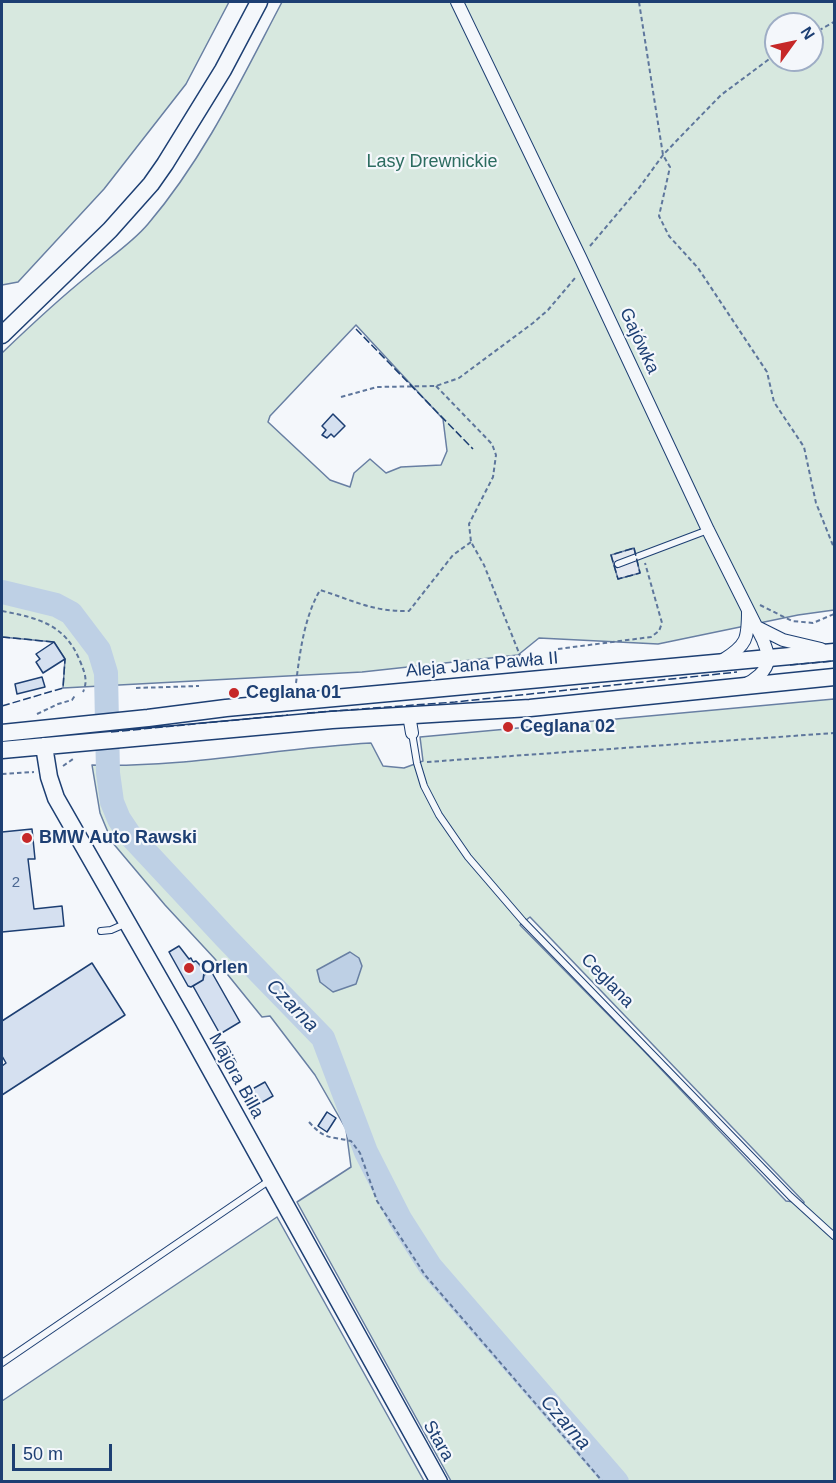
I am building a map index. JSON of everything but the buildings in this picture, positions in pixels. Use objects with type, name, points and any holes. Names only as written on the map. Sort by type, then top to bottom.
[{"type":"main road","points":[[3,333],[110,230],[151,184],[212,88],[259,2]]},
{"type":"main road","name":"Aleja Jana Pawła II","points":[[2,733],[226,708],[833,652]]},
{"type":"main road","points":[[2,750],[332,720],[530,708],[834,677]]},
{"type":"main road","name":"Majora Billa","points":[[44,746],[52,788],[404,1420]]},
{"type":"main road","name":"Stara","points":[[404,1420],[439,1482]]},
{"type":"street","name":"Gajówka","points":[[457,2],[708,530],[757,627],[769,659]]},
{"type":"street","points":[[718,663],[742,647],[746,639],[748,610]]},
{"type":"street","points":[[757,627],[783,639],[833,652]]},
{"type":"street","points":[[741,686],[758,676],[769,659]]},
{"type":"street","name":"Ceglana","points":[[409,715],[412,733]]},
{"type":"lane","points":[[618,564],[708,530]]},
{"type":"lane","name":"Ceglana","points":[[412,733],[424,786],[438,815],[452,836],[511,908],[775,1180],[834,1236]]},
{"type":"lane","points":[[101,931],[111,930],[127,922]]},
{"type":"lane","points":[[2,1363],[270,1180]]},
{"type":"path","points":[[639,2],[663,155],[670,167],[659,216],[669,236],[698,268],[767,372],[774,402],[804,447],[816,503],[834,548]]},
{"type":"path","points":[[341,396],[378,387],[436,386],[459,378],[533,323],[554,303],[582,261],[663,155],[721,95],[764,63]]},
{"type":"path","points":[[436,386],[492,444],[496,455],[493,477],[469,524],[471,542],[484,565],[521,658]]},
{"type":"path","points":[[297,683],[301,648],[312,604],[320,590],[345,600],[388,612],[409,611],[453,555],[471,542]]},
{"type":"path","points":[[558,649],[651,637],[659,632],[662,622],[642,555]]},
{"type":"path","points":[[748,610],[757,603],[792,621],[813,623],[834,614]]},
{"type":"path","points":[[2,611],[44,622],[60,631],[71,643],[85,672],[87,684],[83,692]]},
{"type":"path","points":[[136,688],[199,686]]},
{"type":"path","points":[[29,715],[38,714],[72,700],[76,694]]},
{"type":"path","points":[[417,763],[834,733]]},
{"type":"path","points":[[2,774],[32,773]]},
{"type":"path","points":[[309,1122],[326,1137],[351,1141],[360,1153],[377,1201],[425,1275],[603,1482]]},
{"type":"green space","points":[[2,2],[229,2],[186,84],[104,189],[18,282],[2,285]]},
{"type":"green space","name":"Lasy Drewnickie","points":[[282,2],[834,2],[834,610],[798,615],[658,644],[539,638],[518,655],[362,672],[63,688],[65,659],[54,642],[2,637],[2,353],[148,224],[187,172],[237,88]],"holes":[[[356,325],[443,419],[447,451],[441,465],[401,467],[386,473],[370,459],[354,473],[350,487],[330,480],[268,422],[270,416]]]},
{"type":"green space","points":[[834,699],[834,1481],[451,1481],[297,1202],[351,1167],[346,1129],[315,1075],[270,1016],[262,1017],[215,959],[165,905],[112,842],[100,813],[92,765],[162,764],[371,743],[383,766],[404,768],[423,761],[420,737]],"holes":[[[530,917],[804,1202],[786,1201],[643,1050],[520,925]]]},
{"type":"green space","points":[[277,1217],[424,1481],[2,1481],[2,1401]]},
{"type":"shaded area","points":[[634,548],[640,573],[618,579],[611,555]]},
{"type":"water","points":[[350,952],[359,958],[362,966],[356,984],[333,992],[320,982],[317,970]]},
{"type":"waterway","name":"Czarna","points":[[2,592],[56,605],[71,613],[99,650],[106,673],[108,773],[112,802],[119,819],[129,834],[323,1038],[366,1152],[400,1219],[430,1266],[617,1482]]},
{"type":"fence","points":[[356,329],[473,449]]},
{"type":"fence","points":[[634,548],[640,573],[618,579],[611,555],[634,548]]},
{"type":"fence","points":[[2,637],[54,642]]},
{"type":"fence","points":[[2,706],[63,688],[65,659]]},
{"type":"fence","points":[[790,665],[834,661]]},
{"type":"fence","points":[[307,713],[455,702],[737,672]]},
{"type":"fence","points":[[111,732],[288,715]]},
{"type":"wall","points":[[227,1047],[235,1062]]},
{"type":"place","name":"Ceglana 01","points":[[234,693]]},
{"type":"place","name":"Ceglana 02","points":[[508,727]]},
{"type":"place","name":"BMW Auto Rawski","points":[[27,838]]},
{"type":"place","name":"Orlen","points":[[189,968]]}]
